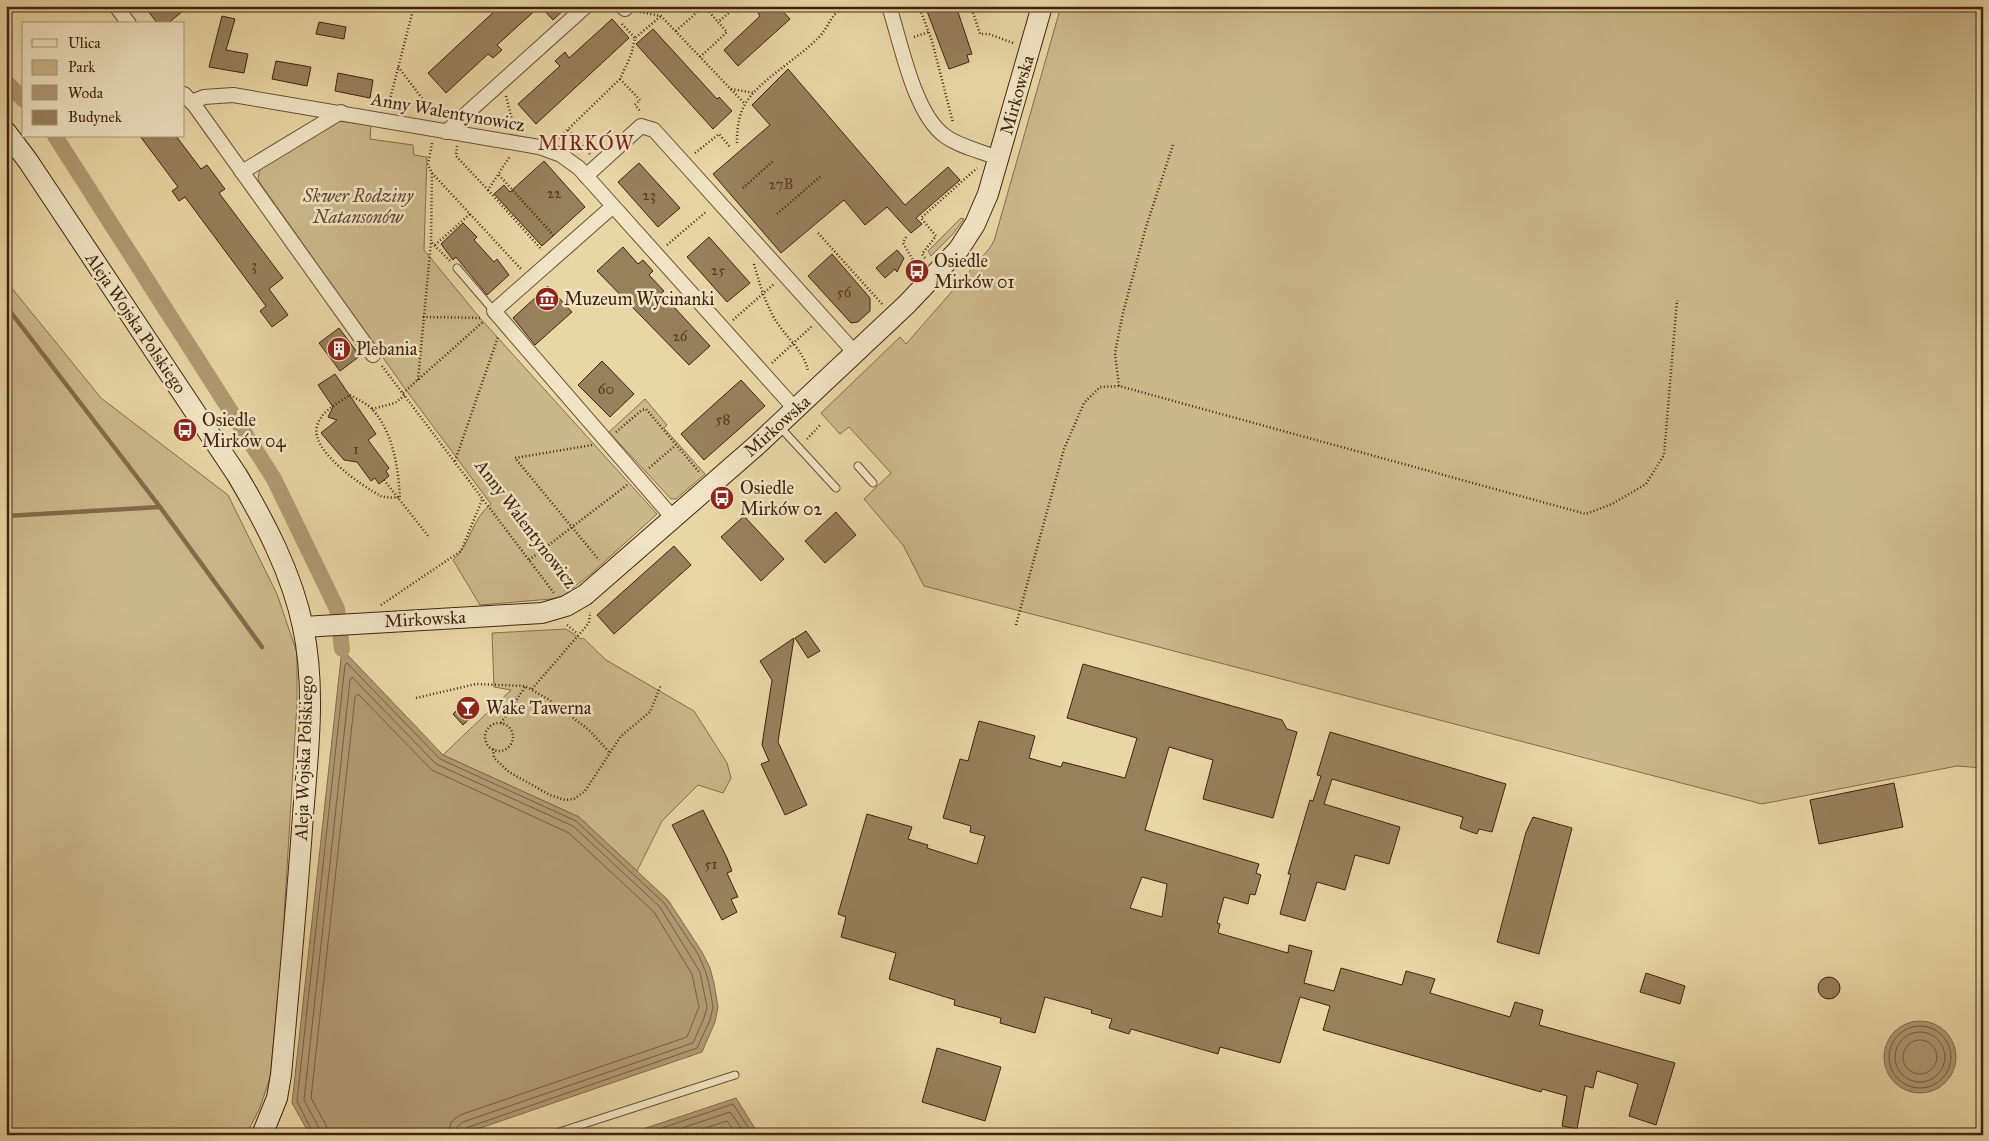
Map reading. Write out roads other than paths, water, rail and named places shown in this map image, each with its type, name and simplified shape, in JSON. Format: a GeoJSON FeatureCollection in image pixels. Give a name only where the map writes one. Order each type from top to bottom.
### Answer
{"type":"FeatureCollection","features":[{"type":"Feature","properties":{"kind":"street"},"geometry":{"type":"LineString","coordinates":[[116,6],[128,22]]}},
{"type":"Feature","properties":{"kind":"street"},"geometry":{"type":"LineString","coordinates":[[440,131],[456,122],[586,6]]}},
{"type":"Feature","properties":{"kind":"street"},"geometry":{"type":"LineString","coordinates":[[889,6],[920,104],[928,120],[951,140],[998,158]]}},
{"type":"Feature","properties":{"kind":"street","name":"Mirkowska"},"geometry":{"type":"LineString","coordinates":[[303,627],[533,614],[566,615],[585,595],[796,410],[856,354],[959,249],[982,208],[1042,6]]}},
{"type":"Feature","properties":{"kind":"street","name":"Anny Walentynowicz"},"geometry":{"type":"LineString","coordinates":[[188,98],[233,95],[341,112],[546,149],[567,158],[589,173],[612,207],[796,410]]}},
{"type":"Feature","properties":{"kind":"street","name":"Anny Walentynowicz"},"geometry":{"type":"LineString","coordinates":[[188,98],[373,355]]}},
{"type":"Feature","properties":{"kind":"street"},"geometry":{"type":"LineString","coordinates":[[242,172],[341,112]]}},
{"type":"Feature","properties":{"kind":"street"},"geometry":{"type":"LineString","coordinates":[[589,173],[641,126],[651,128],[856,354]]}},
{"type":"Feature","properties":{"kind":"street","name":"Aleja Wojska Polskiego"},"geometry":{"type":"LineString","coordinates":[[6,132],[28,161],[237,475],[261,518],[297,603],[303,627],[308,673],[309,734],[281,1075],[277,1098],[262,1135]]}},
{"type":"Feature","properties":{"kind":"street"},"geometry":{"type":"LineString","coordinates":[[612,207],[498,317],[673,518]]}},
{"type":"Feature","properties":{"kind":"lane"},"geometry":{"type":"LineString","coordinates":[[457,268],[498,317]]}},
{"type":"Feature","properties":{"kind":"lane"},"geometry":{"type":"LineString","coordinates":[[778,425],[836,488]]}},
{"type":"Feature","properties":{"kind":"lane"},"geometry":{"type":"LineString","coordinates":[[858,466],[873,483]]}},
{"type":"Feature","properties":{"kind":"lane"},"geometry":{"type":"LineString","coordinates":[[550,1135],[735,1075]]}},
{"type":"Feature","properties":{"kind":"water"},"geometry":{"type":"Polygon","coordinates":[[[342,649],[443,755],[579,817],[668,900],[702,952],[710,968],[714,983],[718,1007],[715,1022],[702,1052],[460,1135],[310,1135],[292,1103],[342,649]]]}},
{"type":"Feature","properties":{"kind":"water"},"geometry":{"type":"Polygon","coordinates":[[[1920,1021],[1940,1027],[1950,1037],[1956,1057],[1950,1077],[1940,1087],[1920,1093],[1900,1087],[1890,1077],[1884,1057],[1890,1037],[1900,1027],[1920,1021]]]}},
{"type":"Feature","properties":{"kind":"water"},"geometry":{"type":"Polygon","coordinates":[[[736,1098],[759,1135],[625,1135],[736,1098]]]}},
{"type":"Feature","properties":{"kind":"waterway"},"geometry":{"type":"LineString","coordinates":[[6,82],[22,98]]}},
{"type":"Feature","properties":{"kind":"waterway"},"geometry":{"type":"LineString","coordinates":[[56,138],[274,479],[337,609],[342,649]]}},
{"type":"Feature","properties":{"kind":"waterway"},"geometry":{"type":"LineString","coordinates":[[6,306],[160,507],[262,647]]}},
{"type":"Feature","properties":{"kind":"waterway"},"geometry":{"type":"LineString","coordinates":[[6,516],[160,507]]}},
{"type":"Feature","properties":{"kind":"place","name":"Osiedle Mirków 01"},"geometry":{"type":"Point","coordinates":[917,271]}},
{"type":"Feature","properties":{"kind":"place","name":"Muzeum Wycinanki"},"geometry":{"type":"Point","coordinates":[547,299]}},
{"type":"Feature","properties":{"kind":"place","name":"Plebania"},"geometry":{"type":"Point","coordinates":[339,349]}},
{"type":"Feature","properties":{"kind":"place","name":"Osiedle Mirków 04"},"geometry":{"type":"Point","coordinates":[185,430]}},
{"type":"Feature","properties":{"kind":"place","name":"Osiedle Mirków 02"},"geometry":{"type":"Point","coordinates":[722,498]}},
{"type":"Feature","properties":{"kind":"place","name":"Wake Tawerna"},"geometry":{"type":"Point","coordinates":[468,708]}},
{"type":"Feature","properties":{"kind":"district","name":"MIRKÓW"},"geometry":{"type":"Point","coordinates":[586,143]}},
{"type":"Feature","properties":{"kind":"park label","name":"Skwer Rodziny Natansonów"},"geometry":{"type":"Point","coordinates":[358,206]}}]}
